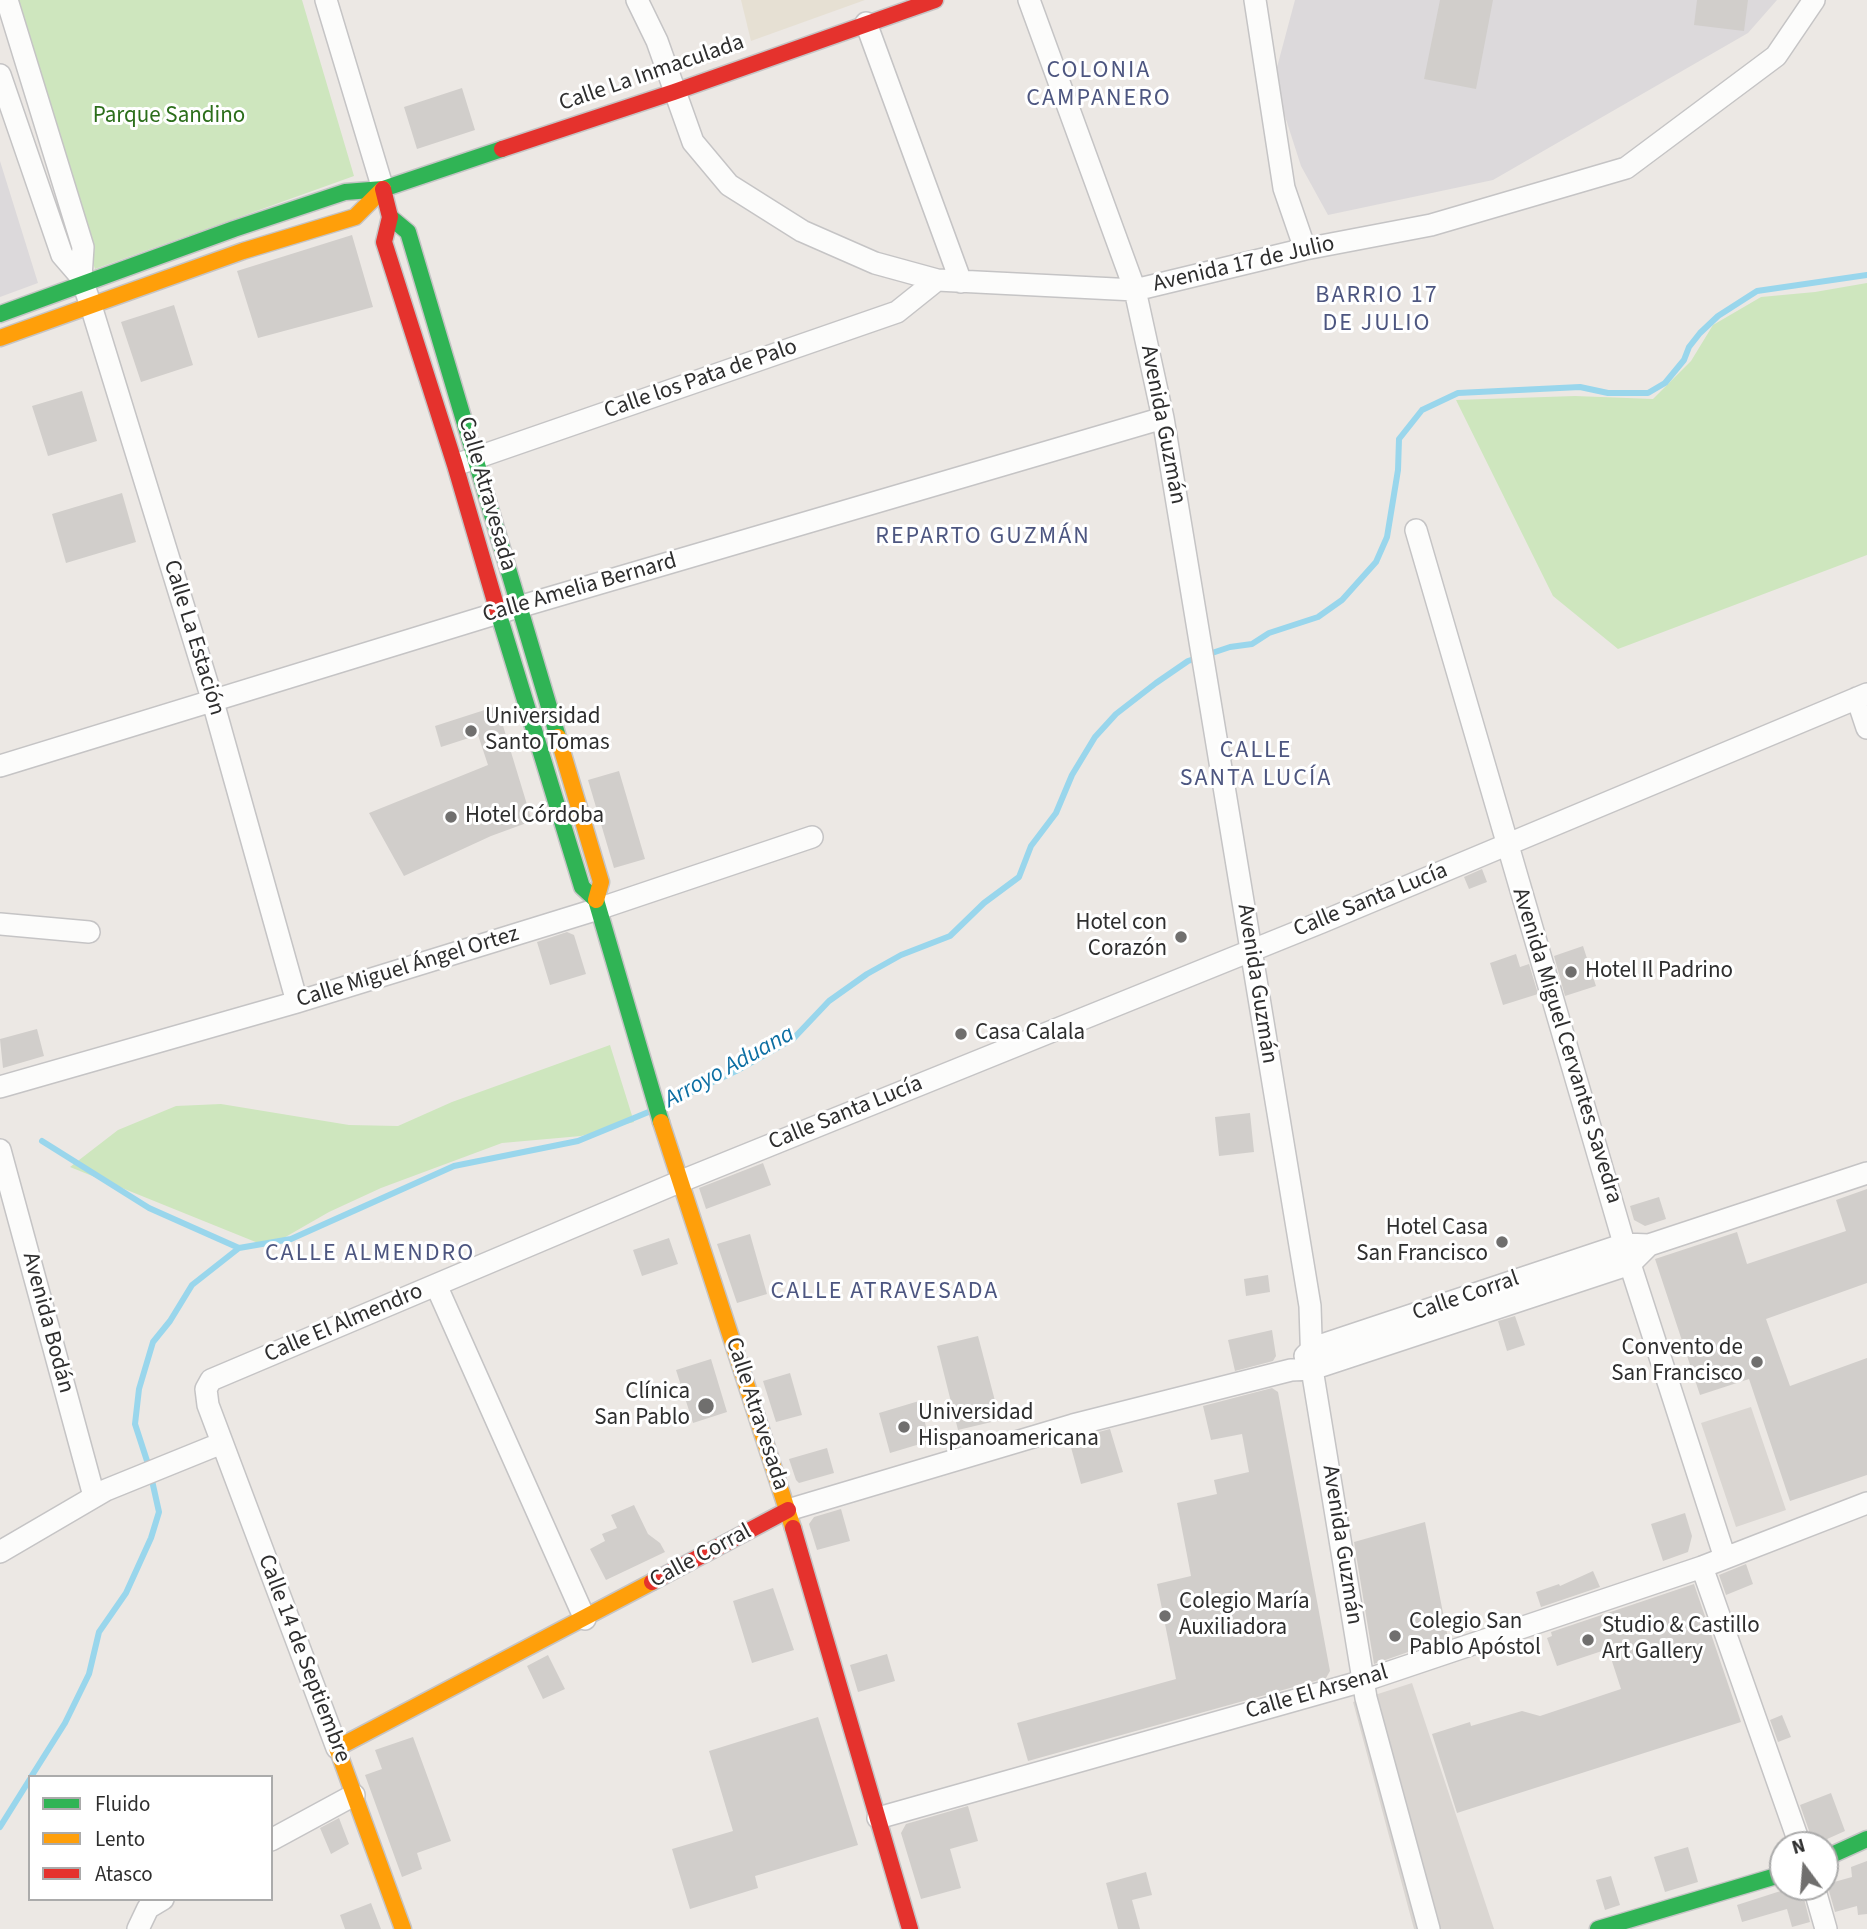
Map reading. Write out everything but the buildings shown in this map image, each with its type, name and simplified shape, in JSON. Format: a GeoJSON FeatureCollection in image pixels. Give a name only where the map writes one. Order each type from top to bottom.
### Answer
{"type":"FeatureCollection","features":[{"type":"Feature","properties":{"kind":"street","name":"Calle La Estación"},"geometry":{"type":"LineString","coordinates":[[7,0],[83,247],[82,280]]}},
{"type":"Feature","properties":{"kind":"street","name":"Calle Atravesada"},"geometry":{"type":"LineString","coordinates":[[326,0],[390,217],[384,242],[455,465],[582,887],[597,904],[679,1182],[788,1510],[910,1929]]}},
{"type":"Feature","properties":{"kind":"street","name":"Avenida 17 de Julio"},"geometry":{"type":"LineString","coordinates":[[637,0],[657,41],[693,142],[729,185],[802,230],[875,263],[937,280],[1135,290],[1305,249],[1431,225],[1626,168],[1776,56],[1814,0]]}},
{"type":"Feature","properties":{"kind":"street","name":"Calle La Inmaculada"},"geometry":{"type":"LineString","coordinates":[[0,314],[82,280],[345,192],[383,189],[674,92],[935,0]]}},
{"type":"Feature","properties":{"kind":"street","name":"Avenida Guzmán"},"geometry":{"type":"LineString","coordinates":[[1029,0],[1135,290],[1163,418],[1310,1306],[1313,1359],[1363,1681],[1429,1929]]}},
{"type":"Feature","properties":{"kind":"street"},"geometry":{"type":"LineString","coordinates":[[1255,0],[1284,188],[1305,249]]}},
{"type":"Feature","properties":{"kind":"street"},"geometry":{"type":"LineString","coordinates":[[866,23],[961,282]]}},
{"type":"Feature","properties":{"kind":"street","name":"Calle La Estación"},"geometry":{"type":"LineString","coordinates":[[0,75],[62,255],[82,280],[91,306],[213,702],[297,1002]]}},
{"type":"Feature","properties":{"kind":"street","name":"Calle La Inmaculada"},"geometry":{"type":"LineString","coordinates":[[0,338],[243,251],[355,217],[383,189]]}},
{"type":"Feature","properties":{"kind":"street","name":"Calle Atravesada"},"geometry":{"type":"LineString","coordinates":[[390,217],[408,232],[438,331],[601,882],[597,904]]}},
{"type":"Feature","properties":{"kind":"street"},"geometry":{"type":"LineString","coordinates":[[234,229],[243,251]]}},
{"type":"Feature","properties":{"kind":"street","name":"Calle los Pata de Palo"},"geometry":{"type":"LineString","coordinates":[[455,465],[897,312],[937,280]]}},
{"type":"Feature","properties":{"kind":"street"},"geometry":{"type":"LineString","coordinates":[[414,337],[438,331]]}},
{"type":"Feature","properties":{"kind":"street","name":"Calle Amelia Bernard"},"geometry":{"type":"LineString","coordinates":[[0,766],[498,613],[1163,418]]}},
{"type":"Feature","properties":{"kind":"street","name":"Avenida Miguel Cervantes Savedra"},"geometry":{"type":"LineString","coordinates":[[1416,530],[1628,1254],[1725,1558]]}},
{"type":"Feature","properties":{"kind":"street"},"geometry":{"type":"LineString","coordinates":[[1862,696],[1867,727]]}},
{"type":"Feature","properties":{"kind":"street","name":"Calle Santa Lucía"},"geometry":{"type":"LineString","coordinates":[[679,1182],[1251,950],[1862,696]]}},
{"type":"Feature","properties":{"kind":"street"},"geometry":{"type":"LineString","coordinates":[[544,764],[564,757]]}},
{"type":"Feature","properties":{"kind":"street","name":"Calle Miguel Ángel Ortez"},"geometry":{"type":"LineString","coordinates":[[0,1087],[297,1002],[812,837]]}},
{"type":"Feature","properties":{"kind":"street"},"geometry":{"type":"LineString","coordinates":[[0,924],[89,932]]}},
{"type":"Feature","properties":{"kind":"street","name":"Avenida Bodán"},"geometry":{"type":"LineString","coordinates":[[0,1150],[100,1493]]}},
{"type":"Feature","properties":{"kind":"street","name":"Calle Corral"},"geometry":{"type":"LineString","coordinates":[[337,1748],[788,1510],[1073,1425],[1291,1370],[1313,1359],[1867,1173]]}},
{"type":"Feature","properties":{"kind":"street","name":"Calle El Almendro"},"geometry":{"type":"LineString","coordinates":[[206,1389],[211,1380],[679,1182]]}},
{"type":"Feature","properties":{"kind":"street"},"geometry":{"type":"LineString","coordinates":[[436,1286],[585,1619]]}},
{"type":"Feature","properties":{"kind":"street","name":"Calle 14 de Septiembre"},"geometry":{"type":"LineString","coordinates":[[206,1389],[208,1405],[403,1929]]}},
{"type":"Feature","properties":{"kind":"street"},"geometry":{"type":"LineString","coordinates":[[0,1552],[100,1493],[222,1443]]}},
{"type":"Feature","properties":{"kind":"street","name":"Calle El Arsenal"},"geometry":{"type":"LineString","coordinates":[[878,1818],[1363,1681],[1702,1567],[1867,1503]]}},
{"type":"Feature","properties":{"kind":"street"},"geometry":{"type":"LineString","coordinates":[[1702,1567],[1795,1831]]}},
{"type":"Feature","properties":{"kind":"street"},"geometry":{"type":"LineString","coordinates":[[273,1839],[354,1795]]}},
{"type":"Feature","properties":{"kind":"street"},"geometry":{"type":"LineString","coordinates":[[1839,1852],[1867,1839]]}},
{"type":"Feature","properties":{"kind":"street"},"geometry":{"type":"LineString","coordinates":[[1598,1929],[1769,1878]]}},
{"type":"Feature","properties":{"kind":"street"},"geometry":{"type":"LineString","coordinates":[[1818,1901],[1826,1929]]}},
{"type":"Feature","properties":{"kind":"street"},"geometry":{"type":"LineString","coordinates":[[138,1929],[155,1903]]}},
{"type":"Feature","properties":{"kind":"street"},"geometry":{"type":"LineString","coordinates":[[153,1929],[155,1903]]}},
{"type":"Feature","properties":{"kind":"shaded area"},"geometry":{"type":"Polygon","coordinates":[[[741,0],[865,0],[751,41],[741,0]]]}},
{"type":"Feature","properties":{"kind":"shaded area"},"geometry":{"type":"Polygon","coordinates":[[[1295,0],[1777,0],[1748,33],[1493,180],[1328,215],[1301,166],[1283,110],[1276,71],[1295,0]]]}},
{"type":"Feature","properties":{"kind":"shaded area"},"geometry":{"type":"Polygon","coordinates":[[[0,161],[38,283],[0,297],[0,161]]]}},
{"type":"Feature","properties":{"kind":"shaded area"},"geometry":{"type":"Polygon","coordinates":[[[1751,1407],[1786,1510],[1736,1527],[1701,1423],[1751,1407]]]}},
{"type":"Feature","properties":{"kind":"shaded area"},"geometry":{"type":"Polygon","coordinates":[[[1412,1683],[1494,1929],[1414,1929],[1353,1702],[1412,1683]]]}},
{"type":"Feature","properties":{"kind":"green space","name":"Parque Sandino"},"geometry":{"type":"Polygon","coordinates":[[[7,0],[302,0],[354,176],[95,269],[7,0]]]}},
{"type":"Feature","properties":{"kind":"green space"},"geometry":{"type":"Polygon","coordinates":[[[1867,283],[1867,555],[1618,649],[1553,596],[1456,400],[1575,396],[1653,399],[1691,361],[1713,325],[1761,297],[1815,292],[1867,283]]]}},
{"type":"Feature","properties":{"kind":"green space"},"geometry":{"type":"Polygon","coordinates":[[[610,1045],[634,1122],[581,1136],[502,1143],[381,1188],[329,1212],[268,1247],[70,1167],[118,1130],[176,1106],[221,1104],[349,1125],[398,1126],[452,1102],[610,1045]]]}},
{"type":"Feature","properties":{"kind":"waterway","name":"Arroyo Aduana"},"geometry":{"type":"LineString","coordinates":[[664,1105],[738,1070],[793,1039],[829,1001],[867,974],[901,955],[950,936],[984,903],[1019,877],[1031,846],[1056,813],[1072,775],[1095,737],[1116,714],[1156,683],[1188,661],[1230,647],[1252,644],[1269,633],[1318,617],[1342,600],[1376,562],[1387,537],[1398,470],[1399,439],[1422,410],[1458,393],[1580,387],[1608,393],[1648,393],[1665,383],[1684,360],[1689,347],[1700,333],[1718,316],[1757,291],[1867,275]]}},
{"type":"Feature","properties":{"kind":"waterway","name":"Arroyo Aduana"},"geometry":{"type":"LineString","coordinates":[[32,1775],[65,1723],[89,1674],[99,1632],[126,1593],[151,1538],[159,1512],[149,1467],[135,1424],[139,1389],[153,1342],[170,1321],[192,1285],[239,1248],[291,1239],[454,1166],[578,1141],[651,1111]]}},
{"type":"Feature","properties":{"kind":"waterway"},"geometry":{"type":"LineString","coordinates":[[42,1141],[149,1208],[239,1248]]}},
{"type":"Feature","properties":{"kind":"waterway","name":"Arroyo Aduana"},"geometry":{"type":"LineString","coordinates":[[0,1827],[28,1782]]}},
{"type":"Feature","properties":{"kind":"traffic: fast"},"geometry":{"type":"LineString","coordinates":[[0,314],[234,229],[345,192],[383,189],[502,149]]}},
{"type":"Feature","properties":{"kind":"traffic: fast"},"geometry":{"type":"LineString","coordinates":[[390,217],[408,232],[558,737]]}},
{"type":"Feature","properties":{"kind":"traffic: fast"},"geometry":{"type":"LineString","coordinates":[[498,612],[582,887],[596,900],[661,1122]]}},
{"type":"Feature","properties":{"kind":"traffic: fast"},"geometry":{"type":"LineString","coordinates":[[1839,1852],[1867,1839]]}},
{"type":"Feature","properties":{"kind":"traffic: fast"},"geometry":{"type":"LineString","coordinates":[[1598,1929],[1769,1878]]}},
{"type":"Feature","properties":{"kind":"traffic: slow"},"geometry":{"type":"LineString","coordinates":[[0,338],[243,251],[355,217],[383,189]]}},
{"type":"Feature","properties":{"kind":"traffic: slow"},"geometry":{"type":"LineString","coordinates":[[558,737],[601,882],[596,900]]}},
{"type":"Feature","properties":{"kind":"traffic: slow"},"geometry":{"type":"LineString","coordinates":[[661,1122],[793,1528]]}},
{"type":"Feature","properties":{"kind":"traffic: slow"},"geometry":{"type":"LineString","coordinates":[[403,1929],[337,1748],[652,1582]]}},
{"type":"Feature","properties":{"kind":"traffic: jam"},"geometry":{"type":"LineString","coordinates":[[502,149],[935,0]]}},
{"type":"Feature","properties":{"kind":"traffic: jam"},"geometry":{"type":"LineString","coordinates":[[383,189],[390,217],[384,242],[455,465],[498,612]]}},
{"type":"Feature","properties":{"kind":"traffic: jam"},"geometry":{"type":"LineString","coordinates":[[652,1582],[788,1510]]}},
{"type":"Feature","properties":{"kind":"traffic: jam"},"geometry":{"type":"LineString","coordinates":[[793,1528],[910,1929]]}},
{"type":"Feature","properties":{"kind":"place","name":"Universidad Santo Tomas"},"geometry":{"type":"Point","coordinates":[471,731]}},
{"type":"Feature","properties":{"kind":"place","name":"Hotel Córdoba"},"geometry":{"type":"Point","coordinates":[451,817]}},
{"type":"Feature","properties":{"kind":"place","name":"Hotel con Corazón"},"geometry":{"type":"Point","coordinates":[1181,937]}},
{"type":"Feature","properties":{"kind":"place","name":"Hotel Il Padrino"},"geometry":{"type":"Point","coordinates":[1571,972]}},
{"type":"Feature","properties":{"kind":"place","name":"Casa Calala"},"geometry":{"type":"Point","coordinates":[961,1034]}},
{"type":"Feature","properties":{"kind":"place","name":"Hotel Casa San Francisco"},"geometry":{"type":"Point","coordinates":[1502,1242]}},
{"type":"Feature","properties":{"kind":"place","name":"Convento de San Francisco"},"geometry":{"type":"Point","coordinates":[1757,1362]}},
{"type":"Feature","properties":{"kind":"place","name":"Clínica San Pablo"},"geometry":{"type":"Point","coordinates":[706,1406]}},
{"type":"Feature","properties":{"kind":"place","name":"Universidad Hispanoamericana"},"geometry":{"type":"Point","coordinates":[904,1427]}},
{"type":"Feature","properties":{"kind":"place","name":"Colegio María Auxiliadora"},"geometry":{"type":"Point","coordinates":[1165,1616]}},
{"type":"Feature","properties":{"kind":"place","name":"Colegio San Pablo Apóstol"},"geometry":{"type":"Point","coordinates":[1395,1636]}},
{"type":"Feature","properties":{"kind":"place","name":"Studio & Castillo Art Gallery"},"geometry":{"type":"Point","coordinates":[1588,1640]}},
{"type":"Feature","properties":{"kind":"district","name":"COLONIA CAMPANERO"},"geometry":{"type":"Point","coordinates":[1099,86]}},
{"type":"Feature","properties":{"kind":"district","name":"BARRIO 17 DE JULIO"},"geometry":{"type":"Point","coordinates":[1377,311]}},
{"type":"Feature","properties":{"kind":"district","name":"REPARTO GUZMÁN"},"geometry":{"type":"Point","coordinates":[983,538]}},
{"type":"Feature","properties":{"kind":"district","name":"CALLE SANTA LUCÍA"},"geometry":{"type":"Point","coordinates":[1256,766]}},
{"type":"Feature","properties":{"kind":"district","name":"CALLE ALMENDRO"},"geometry":{"type":"Point","coordinates":[370,1255]}},
{"type":"Feature","properties":{"kind":"district","name":"CALLE ATRAVESADA"},"geometry":{"type":"Point","coordinates":[885,1293]}}]}
